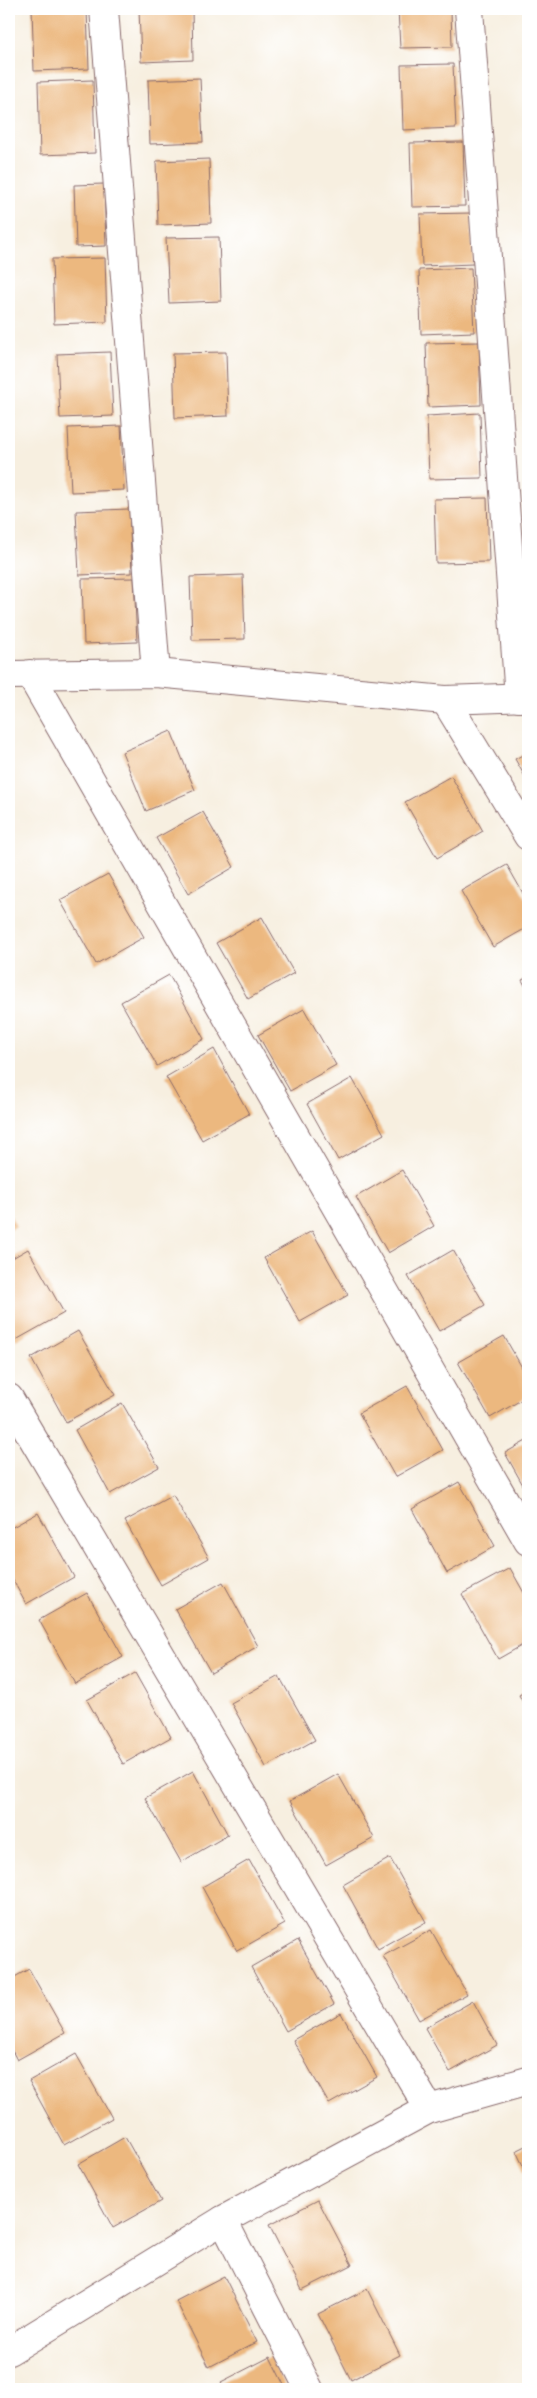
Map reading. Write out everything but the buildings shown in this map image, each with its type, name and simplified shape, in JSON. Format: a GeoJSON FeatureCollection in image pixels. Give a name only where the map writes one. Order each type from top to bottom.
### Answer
{"type":"FeatureCollection","features":[{"type":"Feature","properties":{"kind":"street"},"geometry":{"type":"LineString","coordinates":[[104,9],[156,673]]}},
{"type":"Feature","properties":{"kind":"street"},"geometry":{"type":"LineString","coordinates":[[468,9],[524,698],[445,700],[156,673],[19,674],[528,1542]]}},
{"type":"Feature","properties":{"kind":"street"},"geometry":{"type":"LineString","coordinates":[[445,700],[528,836]]}},
{"type":"Feature","properties":{"kind":"street"},"geometry":{"type":"LineString","coordinates":[[9,1398],[429,2109]]}},
{"type":"Feature","properties":{"kind":"street"},"geometry":{"type":"LineString","coordinates":[[9,2351],[223,2220],[429,2109],[528,2080]]}},
{"type":"Feature","properties":{"kind":"street"},"geometry":{"type":"LineString","coordinates":[[223,2220],[309,2389]]}}]}
